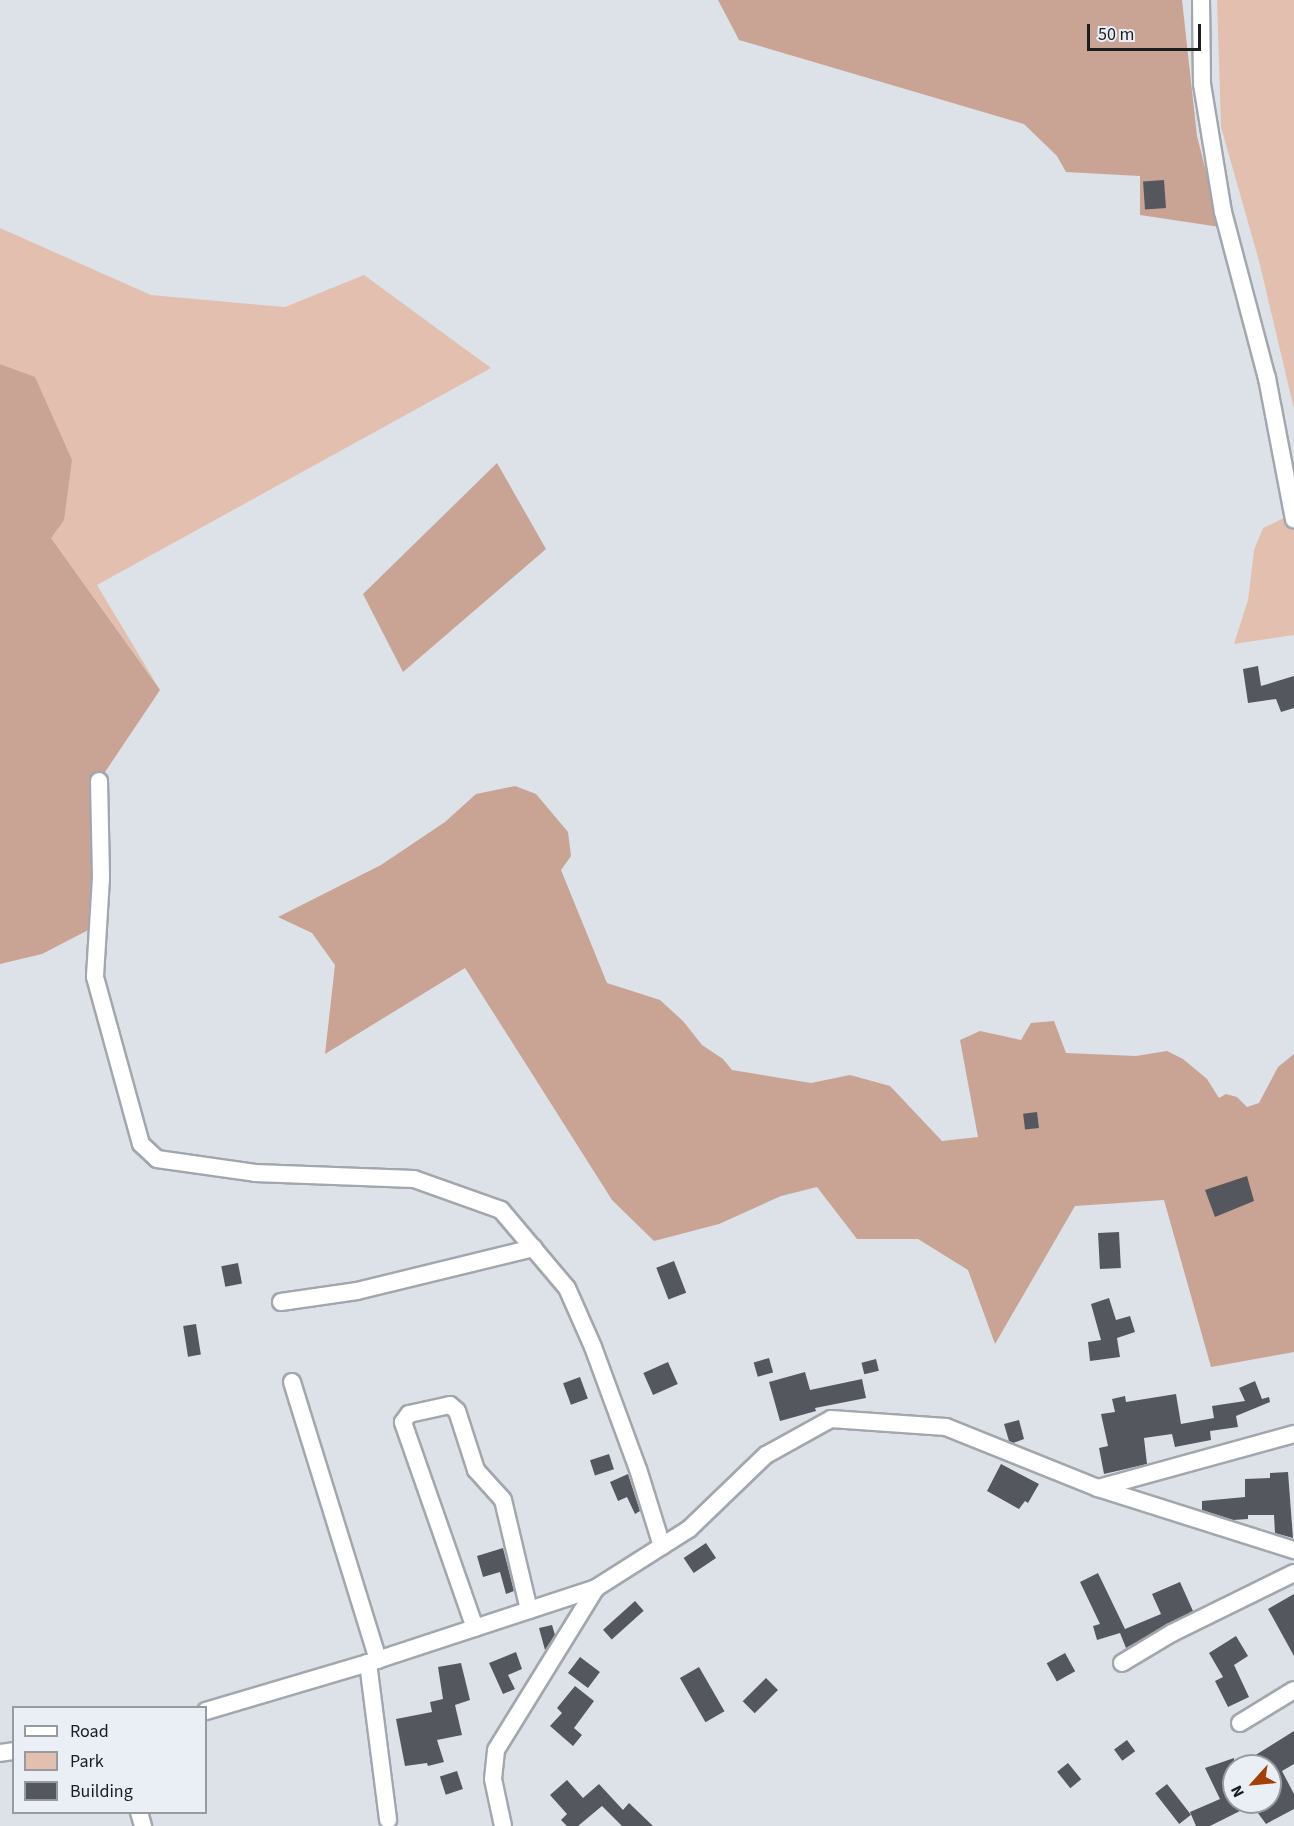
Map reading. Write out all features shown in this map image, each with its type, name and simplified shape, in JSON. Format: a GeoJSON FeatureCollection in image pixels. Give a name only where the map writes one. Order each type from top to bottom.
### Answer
{"type":"FeatureCollection","features":[{"type":"Feature","properties":{"kind":"street"},"geometry":{"type":"LineString","coordinates":[[1201,0],[1202,84],[1223,213],[1267,378],[1294,519]]}},
{"type":"Feature","properties":{"kind":"street"},"geometry":{"type":"LineString","coordinates":[[99,781],[101,878],[95,977],[141,1144],[157,1159],[255,1173],[414,1179],[501,1210],[567,1288],[589,1337],[638,1469],[662,1546]]}},
{"type":"Feature","properties":{"kind":"street"},"geometry":{"type":"LineString","coordinates":[[281,1302],[357,1291],[534,1248]]}},
{"type":"Feature","properties":{"kind":"street"},"geometry":{"type":"LineString","coordinates":[[292,1382],[373,1661],[388,1820]]}},
{"type":"Feature","properties":{"kind":"street"},"geometry":{"type":"LineString","coordinates":[[475,1628],[404,1422],[409,1414],[450,1405],[457,1411],[476,1470],[503,1500],[529,1610]]}},
{"type":"Feature","properties":{"kind":"street"},"geometry":{"type":"LineString","coordinates":[[207,1711],[373,1661],[596,1588],[689,1529],[766,1455],[831,1419],[946,1427],[1098,1488],[1294,1550]]}},
{"type":"Feature","properties":{"kind":"street"},"geometry":{"type":"LineString","coordinates":[[1098,1488],[1294,1434]]}},
{"type":"Feature","properties":{"kind":"street"},"geometry":{"type":"LineString","coordinates":[[1122,1663],[1172,1633],[1294,1573]]}},
{"type":"Feature","properties":{"kind":"street"},"geometry":{"type":"LineString","coordinates":[[503,1826],[493,1779],[496,1750],[596,1588]]}},
{"type":"Feature","properties":{"kind":"street"},"geometry":{"type":"LineString","coordinates":[[1240,1723],[1294,1690]]}},
{"type":"Feature","properties":{"kind":"green space"},"geometry":{"type":"Polygon","coordinates":[[[1217,0],[1294,0],[1294,409],[1259,261],[1221,127],[1217,0]]]}},
{"type":"Feature","properties":{"kind":"green space"},"geometry":{"type":"Polygon","coordinates":[[[0,228],[151,295],[285,307],[364,275],[491,368],[97,585],[160,690],[51,538],[35,378],[0,364],[0,228]]]}},
{"type":"Feature","properties":{"kind":"green space"},"geometry":{"type":"Polygon","coordinates":[[[1286,517],[1294,519],[1294,635],[1234,644],[1248,600],[1254,550],[1263,528],[1286,517]]]}},
{"type":"Feature","properties":{"kind":"shaded area"},"geometry":{"type":"Polygon","coordinates":[[[718,0],[1182,0],[1197,136],[1220,227],[1140,215],[1140,176],[1066,172],[1057,156],[1024,124],[739,40],[718,0]]]}},
{"type":"Feature","properties":{"kind":"shaded area"},"geometry":{"type":"Polygon","coordinates":[[[0,364],[35,377],[72,460],[64,520],[51,538],[160,690],[99,781],[98,925],[42,954],[0,964],[0,364]]]}},
{"type":"Feature","properties":{"kind":"shaded area"},"geometry":{"type":"Polygon","coordinates":[[[497,463],[546,549],[403,672],[363,594],[497,463]]]}},
{"type":"Feature","properties":{"kind":"shaded area"},"geometry":{"type":"Polygon","coordinates":[[[515,786],[536,794],[568,832],[571,856],[561,870],[607,983],[660,1000],[683,1021],[702,1045],[723,1059],[732,1070],[811,1083],[850,1075],[890,1086],[942,1141],[978,1137],[960,1040],[980,1031],[1021,1040],[1031,1023],[1054,1021],[1066,1053],[1136,1056],[1167,1051],[1183,1059],[1207,1079],[1219,1098],[1226,1094],[1237,1097],[1247,1107],[1259,1103],[1278,1067],[1294,1054],[1294,1352],[1211,1367],[1164,1200],[1075,1206],[995,1344],[968,1270],[918,1239],[857,1239],[817,1187],[781,1196],[719,1224],[654,1241],[612,1200],[465,968],[325,1054],[335,965],[312,933],[278,917],[381,865],[445,822],[476,794],[515,786]]]}},
{"type":"Feature","properties":{"kind":"building"},"geometry":{"type":"Polygon","coordinates":[[[1164,180],[1166,208],[1145,209],[1143,181],[1164,180]]]}},
{"type":"Feature","properties":{"kind":"building"},"geometry":{"type":"Polygon","coordinates":[[[1258,666],[1261,686],[1294,676],[1294,708],[1281,712],[1276,699],[1248,703],[1243,669],[1258,666]]]}},
{"type":"Feature","properties":{"kind":"building"},"geometry":{"type":"Polygon","coordinates":[[[1037,1112],[1039,1128],[1025,1130],[1023,1114],[1037,1112]]]}},
{"type":"Feature","properties":{"kind":"building"},"geometry":{"type":"Polygon","coordinates":[[[1247,1176],[1254,1201],[1215,1217],[1205,1190],[1247,1176]]]}},
{"type":"Feature","properties":{"kind":"building"},"geometry":{"type":"Polygon","coordinates":[[[1119,1232],[1121,1268],[1100,1269],[1098,1233],[1119,1232]]]}},
{"type":"Feature","properties":{"kind":"building"},"geometry":{"type":"Polygon","coordinates":[[[674,1261],[686,1293],[668,1300],[656,1268],[674,1261]]]}},
{"type":"Feature","properties":{"kind":"building"},"geometry":{"type":"Polygon","coordinates":[[[238,1263],[242,1284],[225,1287],[221,1266],[238,1263]]]}},
{"type":"Feature","properties":{"kind":"building"},"geometry":{"type":"Polygon","coordinates":[[[1109,1298],[1116,1320],[1130,1316],[1135,1332],[1117,1338],[1120,1357],[1090,1361],[1088,1342],[1101,1340],[1091,1304],[1109,1298]]]}},
{"type":"Feature","properties":{"kind":"building"},"geometry":{"type":"Polygon","coordinates":[[[196,1324],[201,1355],[188,1357],[183,1326],[196,1324]]]}},
{"type":"Feature","properties":{"kind":"building"},"geometry":{"type":"Polygon","coordinates":[[[769,1358],[773,1372],[758,1377],[754,1362],[769,1358]]]}},
{"type":"Feature","properties":{"kind":"building"},"geometry":{"type":"Polygon","coordinates":[[[876,1359],[879,1371],[864,1374],[861,1363],[876,1359]]]}},
{"type":"Feature","properties":{"kind":"building"},"geometry":{"type":"Polygon","coordinates":[[[668,1362],[678,1384],[653,1395],[643,1373],[668,1362]]]}},
{"type":"Feature","properties":{"kind":"building"},"geometry":{"type":"Polygon","coordinates":[[[805,1372],[810,1390],[862,1379],[866,1398],[815,1408],[816,1411],[780,1421],[769,1382],[805,1372]]]}},
{"type":"Feature","properties":{"kind":"building"},"geometry":{"type":"Polygon","coordinates":[[[580,1377],[588,1399],[571,1405],[563,1383],[580,1377]]]}},
{"type":"Feature","properties":{"kind":"building"},"geometry":{"type":"Polygon","coordinates":[[[1255,1381],[1262,1399],[1269,1397],[1270,1402],[1236,1416],[1238,1427],[1210,1431],[1211,1440],[1175,1447],[1172,1434],[1144,1438],[1147,1464],[1104,1474],[1099,1448],[1108,1446],[1101,1414],[1115,1412],[1112,1399],[1125,1396],[1126,1402],[1176,1394],[1181,1424],[1214,1418],[1212,1406],[1245,1401],[1239,1388],[1255,1381]]]}},
{"type":"Feature","properties":{"kind":"building"},"geometry":{"type":"Polygon","coordinates":[[[1019,1420],[1024,1439],[1013,1443],[1009,1441],[1004,1424],[1019,1420]]]}},
{"type":"Feature","properties":{"kind":"building"},"geometry":{"type":"Polygon","coordinates":[[[609,1454],[614,1469],[595,1475],[590,1460],[609,1454]]]}},
{"type":"Feature","properties":{"kind":"building"},"geometry":{"type":"Polygon","coordinates":[[[1001,1464],[1039,1484],[1028,1503],[1025,1501],[1019,1509],[987,1491],[1001,1464]]]}},
{"type":"Feature","properties":{"kind":"building"},"geometry":{"type":"Polygon","coordinates":[[[1288,1472],[1293,1538],[1275,1533],[1274,1515],[1248,1515],[1248,1519],[1233,1520],[1202,1510],[1202,1501],[1245,1497],[1245,1479],[1270,1478],[1270,1473],[1288,1472]]]}},
{"type":"Feature","properties":{"kind":"building"},"geometry":{"type":"Polygon","coordinates":[[[628,1474],[640,1511],[635,1514],[627,1497],[618,1501],[610,1482],[628,1474]]]}},
{"type":"Feature","properties":{"kind":"building"},"geometry":{"type":"Polygon","coordinates":[[[706,1543],[716,1558],[694,1573],[684,1558],[706,1543]]]}},
{"type":"Feature","properties":{"kind":"building"},"geometry":{"type":"Polygon","coordinates":[[[503,1548],[514,1591],[506,1594],[500,1572],[483,1577],[477,1556],[503,1548]]]}},
{"type":"Feature","properties":{"kind":"building"},"geometry":{"type":"Polygon","coordinates":[[[1098,1573],[1125,1629],[1161,1614],[1152,1594],[1180,1582],[1193,1611],[1126,1648],[1120,1633],[1097,1640],[1093,1626],[1100,1624],[1080,1582],[1098,1573]]]}},
{"type":"Feature","properties":{"kind":"building"},"geometry":{"type":"Polygon","coordinates":[[[1294,1594],[1294,1656],[1268,1609],[1294,1594]]]}},
{"type":"Feature","properties":{"kind":"building"},"geometry":{"type":"Polygon","coordinates":[[[635,1601],[644,1611],[612,1639],[603,1630],[635,1601]]]}},
{"type":"Feature","properties":{"kind":"building"},"geometry":{"type":"Polygon","coordinates":[[[552,1625],[555,1635],[545,1650],[539,1628],[552,1625]]]}},
{"type":"Feature","properties":{"kind":"building"},"geometry":{"type":"Polygon","coordinates":[[[1236,1636],[1248,1656],[1234,1665],[1249,1697],[1228,1707],[1215,1681],[1223,1677],[1209,1653],[1236,1636]]]}},
{"type":"Feature","properties":{"kind":"building"},"geometry":{"type":"Polygon","coordinates":[[[516,1652],[522,1669],[508,1675],[515,1689],[503,1694],[489,1663],[516,1652]]]}},
{"type":"Feature","properties":{"kind":"building"},"geometry":{"type":"Polygon","coordinates":[[[1065,1653],[1075,1671],[1057,1682],[1047,1663],[1065,1653]]]}},
{"type":"Feature","properties":{"kind":"building"},"geometry":{"type":"Polygon","coordinates":[[[580,1657],[600,1672],[588,1688],[568,1673],[580,1657]]]}},
{"type":"Feature","properties":{"kind":"building"},"geometry":{"type":"Polygon","coordinates":[[[461,1663],[470,1700],[455,1705],[462,1735],[437,1740],[444,1762],[428,1766],[427,1763],[405,1766],[396,1719],[432,1712],[430,1702],[443,1699],[438,1667],[461,1663]]]}},
{"type":"Feature","properties":{"kind":"building"},"geometry":{"type":"Polygon","coordinates":[[[699,1667],[724,1711],[705,1722],[680,1678],[699,1667]]]}},
{"type":"Feature","properties":{"kind":"building"},"geometry":{"type":"Polygon","coordinates":[[[766,1678],[778,1690],[755,1713],[743,1701],[766,1678]]]}},
{"type":"Feature","properties":{"kind":"building"},"geometry":{"type":"Polygon","coordinates":[[[575,1686],[594,1701],[574,1728],[582,1735],[573,1746],[550,1726],[562,1713],[557,1708],[575,1686]]]}},
{"type":"Feature","properties":{"kind":"building"},"geometry":{"type":"Polygon","coordinates":[[[1294,1731],[1294,1764],[1282,1771],[1282,1754],[1257,1754],[1294,1731]]]}},
{"type":"Feature","properties":{"kind":"building"},"geometry":{"type":"Polygon","coordinates":[[[1127,1740],[1135,1751],[1122,1761],[1114,1749],[1127,1740]]]}},
{"type":"Feature","properties":{"kind":"building"},"geometry":{"type":"Polygon","coordinates":[[[1222,1762],[1222,1814],[1234,1814],[1210,1826],[1196,1826],[1190,1812],[1220,1799],[1205,1768],[1222,1762]]]}},
{"type":"Feature","properties":{"kind":"building"},"geometry":{"type":"Polygon","coordinates":[[[1068,1763],[1081,1779],[1070,1788],[1057,1772],[1068,1763]]]}},
{"type":"Feature","properties":{"kind":"building"},"geometry":{"type":"Polygon","coordinates":[[[457,1771],[463,1789],[446,1795],[440,1777],[457,1771]]]}},
{"type":"Feature","properties":{"kind":"building"},"geometry":{"type":"Polygon","coordinates":[[[1282,1771],[1294,1794],[1294,1809],[1266,1824],[1259,1814],[1282,1814],[1282,1771]]]}},
{"type":"Feature","properties":{"kind":"building"},"geometry":{"type":"Polygon","coordinates":[[[567,1780],[583,1798],[599,1784],[623,1810],[629,1803],[653,1826],[622,1826],[602,1806],[578,1826],[567,1826],[561,1820],[567,1814],[550,1795],[567,1780]]]}},
{"type":"Feature","properties":{"kind":"building"},"geometry":{"type":"Polygon","coordinates":[[[1167,1784],[1191,1815],[1179,1824],[1155,1793],[1167,1784]]]}}]}
